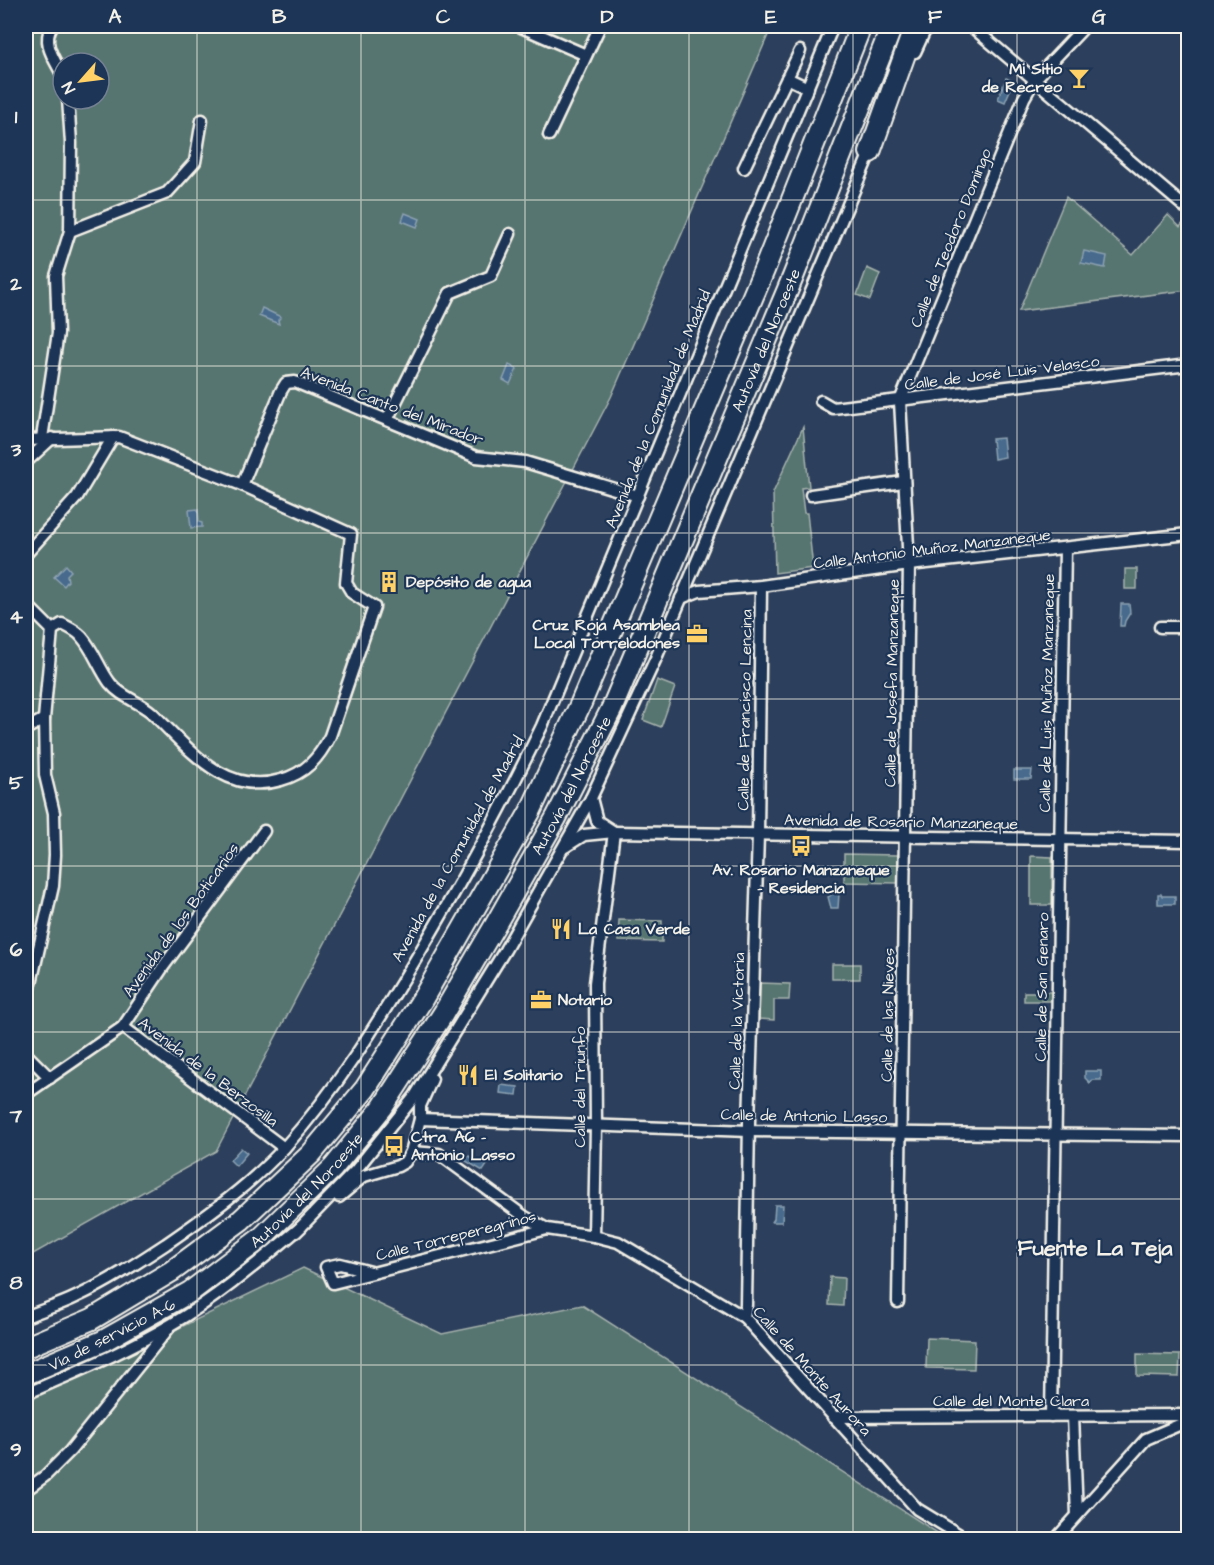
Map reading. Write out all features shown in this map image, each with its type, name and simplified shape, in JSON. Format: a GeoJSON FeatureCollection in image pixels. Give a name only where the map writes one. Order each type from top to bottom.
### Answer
{"type":"FeatureCollection","features":[{"type":"Feature","properties":{"kind":"highway","name":"Autovía del Noroeste"},"geometry":{"type":"LineString","coordinates":[[26,1347],[92,1319],[172,1271],[241,1220],[310,1154],[365,1089],[422,1000],[530,812],[581,703],[764,270],[861,26]]}},
{"type":"Feature","properties":{"kind":"highway","name":"Autovía del Noroeste"},"geometry":{"type":"LineString","coordinates":[[26,1374],[103,1341],[180,1297],[261,1238],[333,1168],[382,1108],[400,1080],[494,927],[556,818],[612,708],[794,277],[892,26]]}},
{"type":"Feature","properties":{"kind":"highway"},"geometry":{"type":"LineString","coordinates":[[870,152],[915,26]]}},
{"type":"Feature","properties":{"kind":"street"},"geometry":{"type":"LineString","coordinates":[[51,53],[48,47],[48,32],[52,26]]}},
{"type":"Feature","properties":{"kind":"street"},"geometry":{"type":"LineString","coordinates":[[519,26],[586,55]]}},
{"type":"Feature","properties":{"kind":"street"},"geometry":{"type":"LineString","coordinates":[[549,135],[600,26]]}},
{"type":"Feature","properties":{"kind":"street","name":"Avenida de la Comunidad de Madrid"},"geometry":{"type":"LineString","coordinates":[[26,1317],[76,1297],[132,1266],[199,1221],[239,1190],[284,1148],[332,1092],[389,1003],[505,803],[542,726],[833,26]]}},
{"type":"Feature","properties":{"kind":"street"},"geometry":{"type":"LineString","coordinates":[[296,1232],[356,1171],[415,1096],[565,847],[591,798],[630,717],[870,152],[927,26]]}},
{"type":"Feature","properties":{"kind":"street"},"geometry":{"type":"LineString","coordinates":[[971,26],[1186,208]]}},
{"type":"Feature","properties":{"kind":"street","name":"Calle de Teodoro Domingo"},"geometry":{"type":"LineString","coordinates":[[909,565],[900,401],[1024,98],[1035,79],[1085,26]]}},
{"type":"Feature","properties":{"kind":"street"},"geometry":{"type":"LineString","coordinates":[[744,168],[800,51]]}},
{"type":"Feature","properties":{"kind":"street"},"geometry":{"type":"LineString","coordinates":[[787,78],[808,88]]}},
{"type":"Feature","properties":{"kind":"street"},"geometry":{"type":"LineString","coordinates":[[26,462],[47,438],[58,333],[56,276],[70,231],[71,143],[69,111]]}},
{"type":"Feature","properties":{"kind":"street"},"geometry":{"type":"LineString","coordinates":[[70,231],[166,193],[195,162],[202,120]]}},
{"type":"Feature","properties":{"kind":"street"},"geometry":{"type":"LineString","coordinates":[[387,420],[450,293],[491,276],[510,234]]}},
{"type":"Feature","properties":{"kind":"street","name":"Calle de José Luis Velasco"},"geometry":{"type":"LineString","coordinates":[[821,401],[833,408],[1188,365]]}},
{"type":"Feature","properties":{"kind":"street","name":"Avenida Canto del Mirador"},"geometry":{"type":"LineString","coordinates":[[242,485],[281,391],[286,383],[295,382],[476,457],[525,462],[638,496]]}},
{"type":"Feature","properties":{"kind":"street"},"geometry":{"type":"LineString","coordinates":[[26,554],[77,497],[113,437]]}},
{"type":"Feature","properties":{"kind":"street"},"geometry":{"type":"LineString","coordinates":[[26,440],[120,437],[242,485],[351,534],[346,583],[352,593],[374,607],[330,736],[322,752],[309,767],[289,778],[269,784],[248,784],[227,777],[208,766],[147,710],[127,698],[111,684],[81,634],[62,624],[52,630]]}},
{"type":"Feature","properties":{"kind":"street"},"geometry":{"type":"LineString","coordinates":[[811,495],[903,482]]}},
{"type":"Feature","properties":{"kind":"street","name":"Calle Antonio Muñoz Manzaneque"},"geometry":{"type":"LineString","coordinates":[[681,598],[699,591],[761,586],[909,565],[1188,534]]}},
{"type":"Feature","properties":{"kind":"street","name":"Calle de Luis Muñoz Manzaneque"},"geometry":{"type":"LineString","coordinates":[[1060,839],[1065,548]]}},
{"type":"Feature","properties":{"kind":"street","name":"Calle de Josefa Manzaneque"},"geometry":{"type":"LineString","coordinates":[[905,837],[909,565]]}},
{"type":"Feature","properties":{"kind":"street","name":"Calle de Francisco Lencina"},"geometry":{"type":"LineString","coordinates":[[758,835],[761,586]]}},
{"type":"Feature","properties":{"kind":"street"},"geometry":{"type":"LineString","coordinates":[[26,604],[52,630]]}},
{"type":"Feature","properties":{"kind":"street"},"geometry":{"type":"LineString","coordinates":[[1160,627],[1188,627]]}},
{"type":"Feature","properties":{"kind":"street"},"geometry":{"type":"LineString","coordinates":[[26,1005],[54,875],[54,813],[45,775],[44,719],[52,630]]}},
{"type":"Feature","properties":{"kind":"street"},"geometry":{"type":"LineString","coordinates":[[26,729],[44,719]]}},
{"type":"Feature","properties":{"kind":"street"},"geometry":{"type":"LineString","coordinates":[[591,798],[597,821],[614,832]]}},
{"type":"Feature","properties":{"kind":"street","name":"Avenida de los Boticarios"},"geometry":{"type":"LineString","coordinates":[[123,1027],[163,967],[264,831]]}},
{"type":"Feature","properties":{"kind":"street","name":"Avenida de Rosario Manzaneque"},"geometry":{"type":"LineString","coordinates":[[565,847],[584,835],[614,832],[1188,841]]}},
{"type":"Feature","properties":{"kind":"street","name":"Calle del Triunfo"},"geometry":{"type":"LineString","coordinates":[[594,1236],[595,983],[614,832]]}},
{"type":"Feature","properties":{"kind":"street","name":"Calle de la Victoria"},"geometry":{"type":"LineString","coordinates":[[744,1317],[758,835]]}},
{"type":"Feature","properties":{"kind":"street","name":"Calle de las Nieves"},"geometry":{"type":"LineString","coordinates":[[898,1302],[905,837]]}},
{"type":"Feature","properties":{"kind":"street","name":"Calle de San Genaro"},"geometry":{"type":"LineString","coordinates":[[1051,1416],[1060,839]]}},
{"type":"Feature","properties":{"kind":"street","name":"Avenida de la Berzosilla"},"geometry":{"type":"LineString","coordinates":[[26,1094],[123,1027],[284,1148]]}},
{"type":"Feature","properties":{"kind":"street"},"geometry":{"type":"LineString","coordinates":[[296,1232],[364,1176],[405,1162],[411,1152],[420,1119],[420,1106],[444,1051]]}},
{"type":"Feature","properties":{"kind":"street"},"geometry":{"type":"LineString","coordinates":[[26,1054],[50,1078]]}},
{"type":"Feature","properties":{"kind":"street","name":"Calle de Antonio Lasso"},"geometry":{"type":"LineString","coordinates":[[420,1119],[749,1131],[1188,1136]]}},
{"type":"Feature","properties":{"kind":"street"},"geometry":{"type":"LineString","coordinates":[[411,1152],[439,1154],[525,1217],[547,1229]]}},
{"type":"Feature","properties":{"kind":"street","name":"Calle de Monte Aurora"},"geometry":{"type":"LineString","coordinates":[[547,1229],[618,1242],[744,1317],[917,1509],[968,1539]]}},
{"type":"Feature","properties":{"kind":"street","name":"Calle Torreperegrinos"},"geometry":{"type":"LineString","coordinates":[[371,1272],[547,1229]]}},
{"type":"Feature","properties":{"kind":"street","name":"Vía de servicio A-6"},"geometry":{"type":"LineString","coordinates":[[26,1394],[101,1361],[172,1324],[252,1267],[296,1232]]}},
{"type":"Feature","properties":{"kind":"street"},"geometry":{"type":"LineString","coordinates":[[26,1490],[45,1476],[70,1451],[172,1324]]}},
{"type":"Feature","properties":{"kind":"street"},"geometry":{"type":"LineString","coordinates":[[1073,1416],[1077,1515]]}},
{"type":"Feature","properties":{"kind":"street","name":"Calle del Monte Clara"},"geometry":{"type":"LineString","coordinates":[[833,1417],[1188,1416]]}},
{"type":"Feature","properties":{"kind":"street"},"geometry":{"type":"LineString","coordinates":[[1055,1539],[1146,1438],[1188,1421]]}},
{"type":"Feature","properties":{"kind":"green space"},"geometry":{"type":"Polygon","coordinates":[[[26,26],[772,26],[611,397],[216,1151],[26,1258],[26,26]]]}},
{"type":"Feature","properties":{"kind":"green space"},"geometry":{"type":"Polygon","coordinates":[[[1066,197],[1133,255],[1168,215],[1180,227],[1188,217],[1188,290],[1019,311],[1066,197]]]}},
{"type":"Feature","properties":{"kind":"green space"},"geometry":{"type":"Polygon","coordinates":[[[867,268],[880,274],[870,300],[857,295],[867,268]]]}},
{"type":"Feature","properties":{"kind":"green space"},"geometry":{"type":"Polygon","coordinates":[[[803,427],[809,487],[801,488],[804,513],[807,513],[813,568],[775,573],[773,493],[803,427]]]}},
{"type":"Feature","properties":{"kind":"green space"},"geometry":{"type":"Polygon","coordinates":[[[1125,569],[1137,569],[1137,589],[1125,589],[1125,569]]]}},
{"type":"Feature","properties":{"kind":"green space"},"geometry":{"type":"Polygon","coordinates":[[[657,680],[675,687],[661,727],[643,720],[657,680]]]}},
{"type":"Feature","properties":{"kind":"green space"},"geometry":{"type":"Polygon","coordinates":[[[844,854],[898,855],[898,883],[844,882],[844,854]]]}},
{"type":"Feature","properties":{"kind":"green space"},"geometry":{"type":"Polygon","coordinates":[[[1031,856],[1052,857],[1052,905],[1031,905],[1031,856]]]}},
{"type":"Feature","properties":{"kind":"green space"},"geometry":{"type":"Polygon","coordinates":[[[619,920],[662,921],[662,942],[618,941],[619,920]]]}},
{"type":"Feature","properties":{"kind":"green space"},"geometry":{"type":"Polygon","coordinates":[[[832,964],[860,964],[860,979],[832,979],[832,964]]]}},
{"type":"Feature","properties":{"kind":"green space"},"geometry":{"type":"Polygon","coordinates":[[[760,983],[790,984],[789,1000],[774,1000],[774,1020],[759,1019],[760,983]]]}},
{"type":"Feature","properties":{"kind":"green space"},"geometry":{"type":"Polygon","coordinates":[[[1024,992],[1051,992],[1051,1001],[1024,1001],[1024,992]]]}},
{"type":"Feature","properties":{"kind":"green space"},"geometry":{"type":"Polygon","coordinates":[[[303,1268],[442,1334],[582,1305],[947,1539],[26,1540],[26,1402],[303,1268]]]}},
{"type":"Feature","properties":{"kind":"green space"},"geometry":{"type":"Polygon","coordinates":[[[830,1277],[844,1278],[843,1306],[829,1305],[830,1277]]]}},
{"type":"Feature","properties":{"kind":"green space"},"geometry":{"type":"Polygon","coordinates":[[[927,1338],[975,1340],[974,1369],[926,1368],[927,1338]]]}},
{"type":"Feature","properties":{"kind":"green space"},"geometry":{"type":"Polygon","coordinates":[[[1137,1354],[1180,1355],[1179,1377],[1137,1376],[1137,1354]]]}},
{"type":"Feature","properties":{"kind":"water"},"geometry":{"type":"Polygon","coordinates":[[[1006,78],[1014,81],[1005,102],[998,99],[1006,78]]]}},
{"type":"Feature","properties":{"kind":"water"},"geometry":{"type":"Polygon","coordinates":[[[405,213],[420,219],[417,227],[402,221],[405,213]]]}},
{"type":"Feature","properties":{"kind":"water"},"geometry":{"type":"Polygon","coordinates":[[[1084,251],[1107,256],[1105,268],[1081,263],[1084,251]]]}},
{"type":"Feature","properties":{"kind":"water"},"geometry":{"type":"Polygon","coordinates":[[[262,308],[281,317],[278,320],[279,324],[259,316],[262,308]]]}},
{"type":"Feature","properties":{"kind":"water"},"geometry":{"type":"Polygon","coordinates":[[[509,365],[517,369],[510,384],[503,380],[509,365]]]}},
{"type":"Feature","properties":{"kind":"water"},"geometry":{"type":"Polygon","coordinates":[[[1003,438],[1005,457],[994,459],[992,439],[1003,438]]]}},
{"type":"Feature","properties":{"kind":"water"},"geometry":{"type":"Polygon","coordinates":[[[198,509],[199,522],[202,523],[202,527],[191,528],[189,510],[198,509]]]}},
{"type":"Feature","properties":{"kind":"water"},"geometry":{"type":"Polygon","coordinates":[[[66,565],[71,571],[67,575],[68,581],[64,586],[54,577],[66,565]]]}},
{"type":"Feature","properties":{"kind":"water"},"geometry":{"type":"Polygon","coordinates":[[[1121,604],[1129,604],[1130,613],[1124,626],[1120,626],[1121,604]]]}},
{"type":"Feature","properties":{"kind":"water"},"geometry":{"type":"Polygon","coordinates":[[[1014,770],[1032,770],[1031,779],[1014,779],[1014,770]]]}},
{"type":"Feature","properties":{"kind":"water"},"geometry":{"type":"Polygon","coordinates":[[[833,892],[839,894],[838,908],[831,908],[828,897],[833,892]]]}},
{"type":"Feature","properties":{"kind":"water"},"geometry":{"type":"Polygon","coordinates":[[[1158,894],[1175,896],[1175,904],[1158,904],[1158,894]]]}},
{"type":"Feature","properties":{"kind":"water"},"geometry":{"type":"Polygon","coordinates":[[[1085,1071],[1101,1071],[1101,1080],[1092,1080],[1090,1083],[1085,1078],[1085,1071]]]}},
{"type":"Feature","properties":{"kind":"water"},"geometry":{"type":"Polygon","coordinates":[[[501,1085],[518,1087],[517,1095],[500,1093],[501,1085]]]}},
{"type":"Feature","properties":{"kind":"water"},"geometry":{"type":"Polygon","coordinates":[[[241,1148],[247,1153],[236,1166],[230,1160],[241,1148]]]}},
{"type":"Feature","properties":{"kind":"water"},"geometry":{"type":"Polygon","coordinates":[[[469,1156],[487,1165],[483,1171],[466,1161],[469,1156]]]}},
{"type":"Feature","properties":{"kind":"water"},"geometry":{"type":"Polygon","coordinates":[[[775,1205],[783,1205],[782,1222],[772,1222],[775,1205]]]}},
{"type":"Feature","properties":{"kind":"place","name":"Mi Sitio de Recreo"},"geometry":{"type":"Point","coordinates":[1079,78]}},
{"type":"Feature","properties":{"kind":"place","name":"Depósito de agua"},"geometry":{"type":"Point","coordinates":[389,582]}},
{"type":"Feature","properties":{"kind":"place","name":"Cruz Roja Asamblea Local Torrelodones"},"geometry":{"type":"Point","coordinates":[697,634]}},
{"type":"Feature","properties":{"kind":"place","name":"Av. Rosario Manzaneque - Residencia"},"geometry":{"type":"Point","coordinates":[801,846]}},
{"type":"Feature","properties":{"kind":"place","name":"La Casa Verde"},"geometry":{"type":"Point","coordinates":[561,929]}},
{"type":"Feature","properties":{"kind":"place","name":"Notario"},"geometry":{"type":"Point","coordinates":[541,1000]}},
{"type":"Feature","properties":{"kind":"place","name":"El Solitario"},"geometry":{"type":"Point","coordinates":[468,1075]}},
{"type":"Feature","properties":{"kind":"place","name":"Ctra. A6 - Antonio Lasso"},"geometry":{"type":"Point","coordinates":[394,1146]}},
{"type":"Feature","properties":{"kind":"district","name":"Fuente La Teja"},"geometry":{"type":"Point","coordinates":[1095,1248]}}]}
